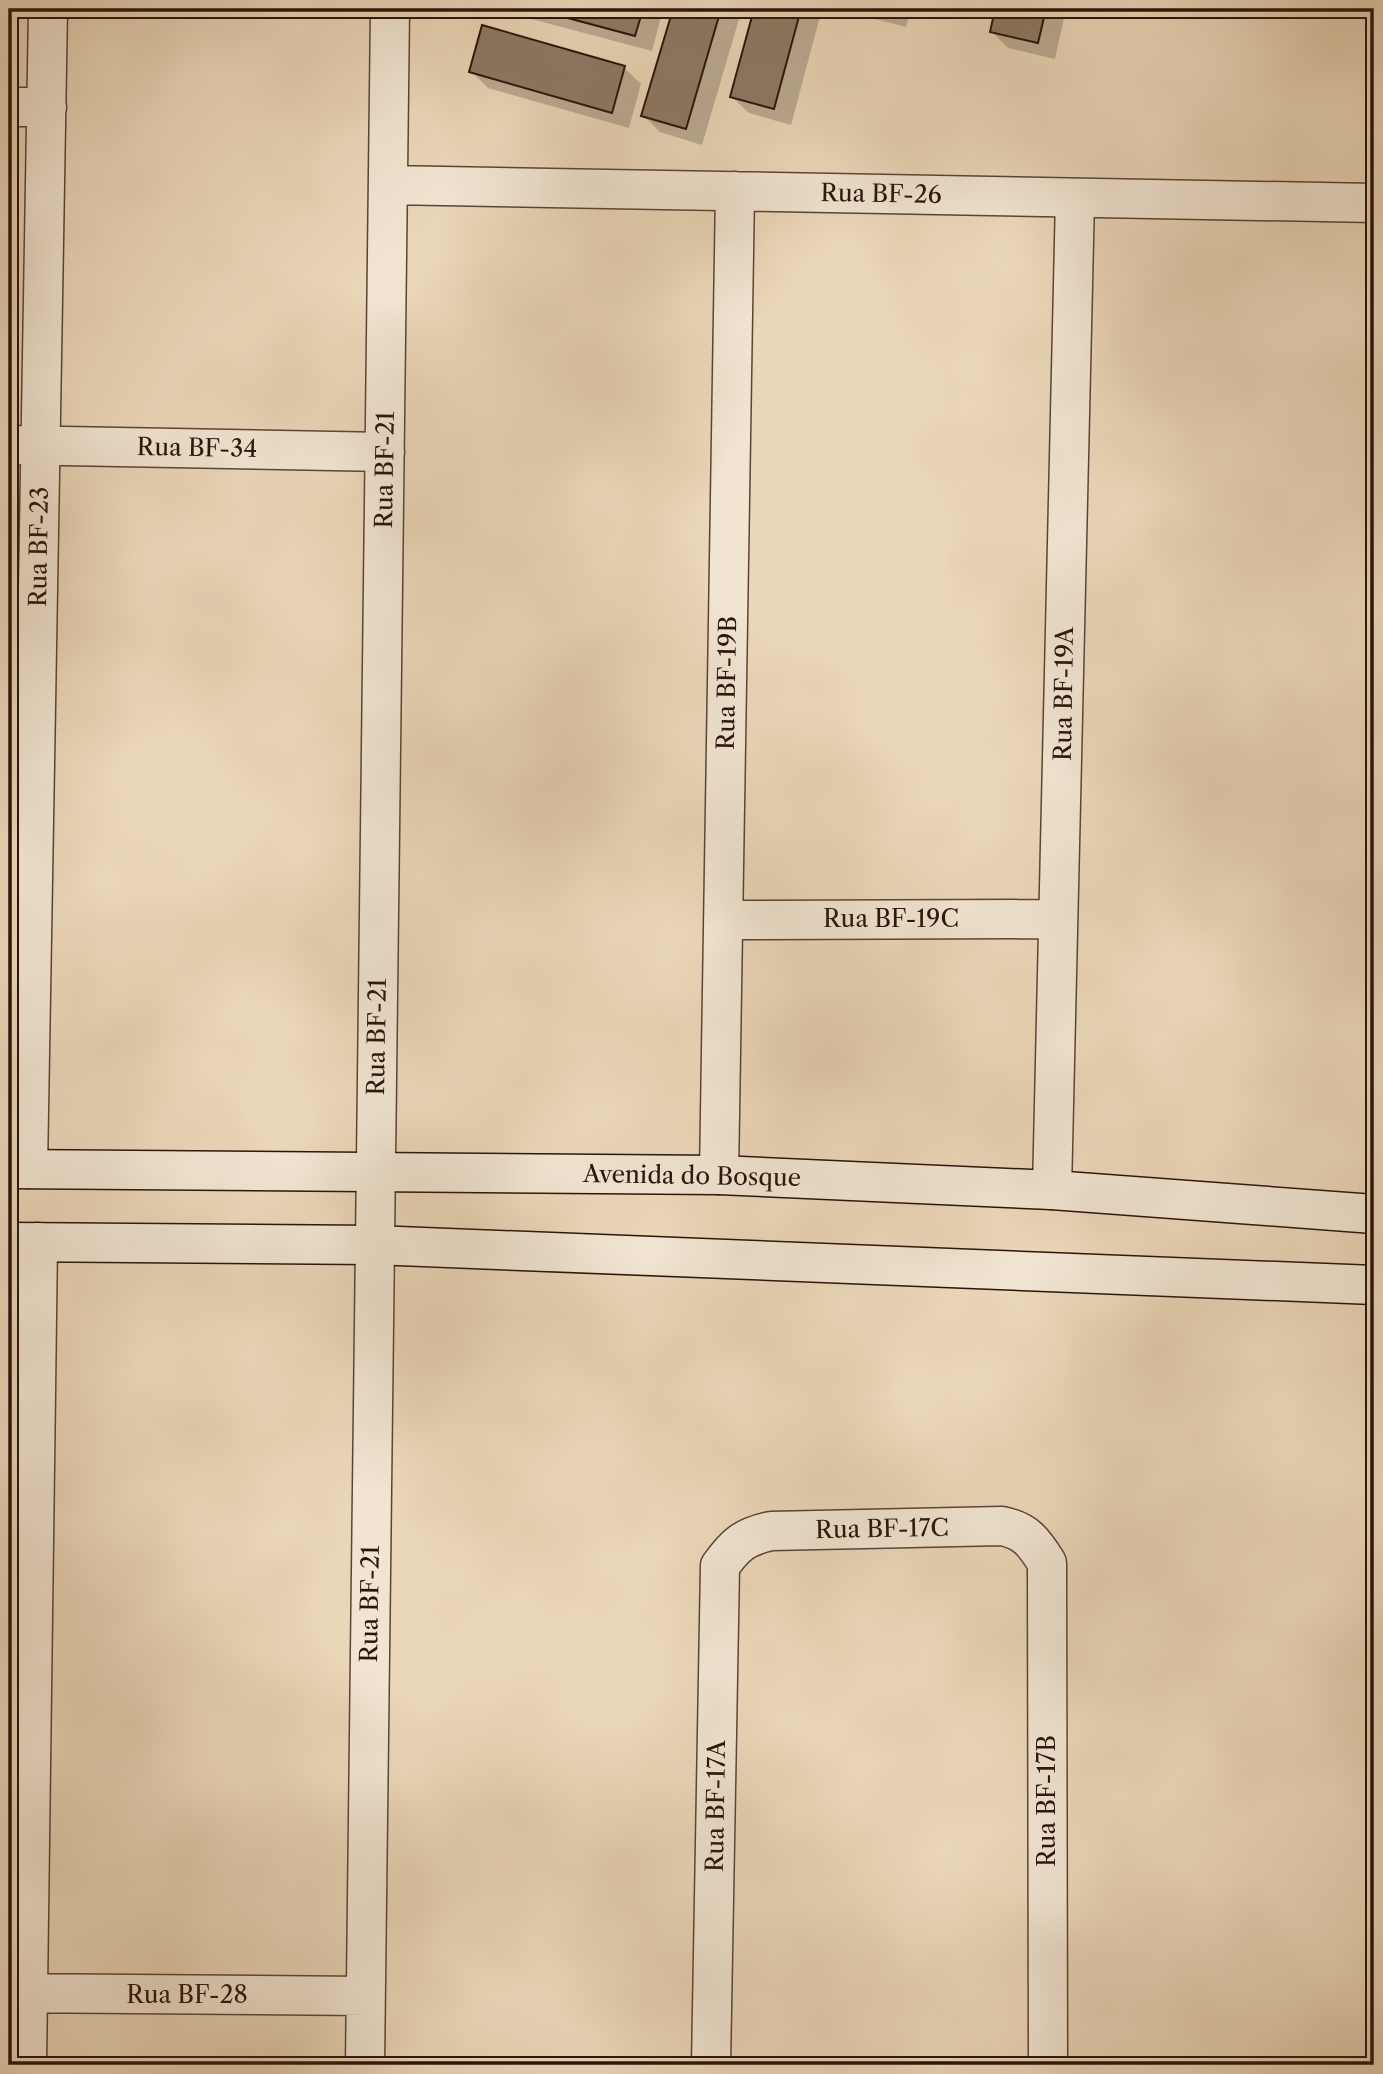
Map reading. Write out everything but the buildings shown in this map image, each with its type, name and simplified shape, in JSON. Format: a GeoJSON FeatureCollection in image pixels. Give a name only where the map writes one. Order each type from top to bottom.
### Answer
{"type":"FeatureCollection","features":[{"type":"Feature","properties":{"kind":"street","name":"Rua BF-23"},"geometry":{"type":"LineString","coordinates":[[18,1169],[25,446],[47,107],[48,9]]}},
{"type":"Feature","properties":{"kind":"street","name":"Rua BF-21"},"geometry":{"type":"LineString","coordinates":[[365,2065],[390,9]]}},
{"type":"Feature","properties":{"kind":"street"},"geometry":{"type":"LineString","coordinates":[[9,107],[47,107]]}},
{"type":"Feature","properties":{"kind":"street","name":"Rua BF-26"},"geometry":{"type":"LineString","coordinates":[[389,185],[1374,202]]}},
{"type":"Feature","properties":{"kind":"street","name":"Rua BF-19B"},"geometry":{"type":"LineString","coordinates":[[719,1175],[735,191]]}},
{"type":"Feature","properties":{"kind":"street","name":"Rua BF-19A"},"geometry":{"type":"LineString","coordinates":[[1052,1190],[1075,198]]}},
{"type":"Feature","properties":{"kind":"street","name":"Rua BF-34"},"geometry":{"type":"LineString","coordinates":[[25,446],[385,452]]}},
{"type":"Feature","properties":{"kind":"street","name":"Rua BF-19C"},"geometry":{"type":"LineString","coordinates":[[723,919],[1058,919]]}},
{"type":"Feature","properties":{"kind":"street","name":"Avenida do Bosque"},"geometry":{"type":"LineString","coordinates":[[18,1169],[719,1175],[1052,1190],[1374,1214]]}},
{"type":"Feature","properties":{"kind":"street"},"geometry":{"type":"LineString","coordinates":[[27,2065],[18,1993],[24,1242],[374,1245],[1374,1285]]}},
{"type":"Feature","properties":{"kind":"street","name":"Rua BF-17C"},"geometry":{"type":"LineString","coordinates":[[732,1550],[748,1536],[772,1531],[1002,1526],[1020,1530],[1033,1540]]}},
{"type":"Feature","properties":{"kind":"street","name":"Rua BF-17B"},"geometry":{"type":"LineString","coordinates":[[1033,1540],[1046,1563],[1048,2065]]}},
{"type":"Feature","properties":{"kind":"street","name":"Rua BF-17A"},"geometry":{"type":"LineString","coordinates":[[711,2065],[720,1566],[732,1550]]}},
{"type":"Feature","properties":{"kind":"street","name":"Rua BF-28"},"geometry":{"type":"LineString","coordinates":[[18,1993],[365,1996]]}}]}
